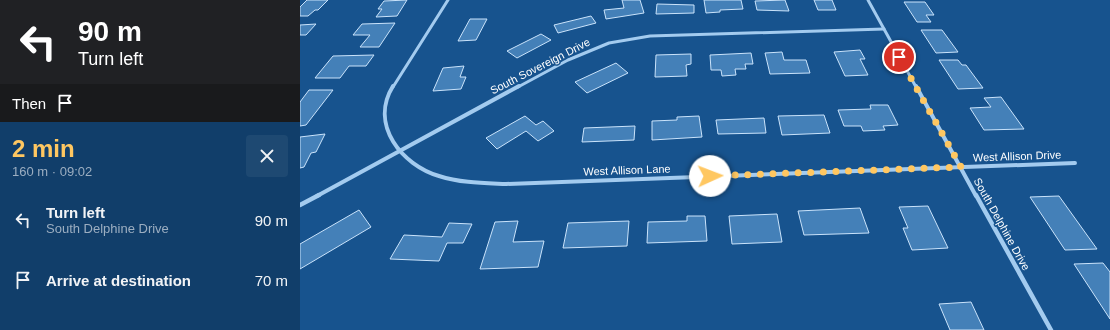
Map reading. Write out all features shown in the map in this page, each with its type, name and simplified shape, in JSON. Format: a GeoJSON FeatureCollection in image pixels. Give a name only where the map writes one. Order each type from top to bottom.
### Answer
{"type":"FeatureCollection","features":[{"type":"Feature","properties":{"kind":"street","name":"West Allison Lane"},"geometry":{"type":"LineString","coordinates":[[448,0],[395,83],[386,104],[385,121],[391,141],[400,151],[416,166],[444,178],[475,183],[506,184],[961,167]]}},
{"type":"Feature","properties":{"kind":"street","name":"South Delphine Drive"},"geometry":{"type":"LineString","coordinates":[[868,0],[1051,330]]}},
{"type":"Feature","properties":{"kind":"street","name":"South Sovereign Drive"},"geometry":{"type":"LineString","coordinates":[[300,205],[568,60],[609,43],[650,36],[884,29]]}},
{"type":"Feature","properties":{"kind":"street","name":"West Allison Drive"},"geometry":{"type":"LineString","coordinates":[[961,167],[1075,163]]}},
{"type":"Feature","properties":{"kind":"building"},"geometry":{"type":"Polygon","coordinates":[[[307,0],[328,0],[318,10],[315,10],[308,16],[300,16],[300,7],[307,0]]]}},
{"type":"Feature","properties":{"kind":"building"},"geometry":{"type":"Polygon","coordinates":[[[407,0],[397,16],[376,17],[382,9],[378,9],[384,1],[407,0]]]}},
{"type":"Feature","properties":{"kind":"building"},"geometry":{"type":"Polygon","coordinates":[[[622,0],[640,0],[644,13],[606,19],[604,10],[624,8],[622,0]]]}},
{"type":"Feature","properties":{"kind":"building"},"geometry":{"type":"Polygon","coordinates":[[[704,0],[741,0],[743,9],[720,10],[720,12],[706,13],[704,0]]]}},
{"type":"Feature","properties":{"kind":"building"},"geometry":{"type":"Polygon","coordinates":[[[785,0],[789,11],[757,10],[755,1],[785,0]]]}},
{"type":"Feature","properties":{"kind":"building"},"geometry":{"type":"Polygon","coordinates":[[[814,0],[832,0],[836,10],[818,10],[814,0]]]}},
{"type":"Feature","properties":{"kind":"building"},"geometry":{"type":"Polygon","coordinates":[[[904,2],[925,2],[934,15],[926,15],[931,22],[917,22],[904,2]]]}},
{"type":"Feature","properties":{"kind":"building"},"geometry":{"type":"Polygon","coordinates":[[[657,4],[694,5],[694,13],[656,14],[657,4]]]}},
{"type":"Feature","properties":{"kind":"building"},"geometry":{"type":"Polygon","coordinates":[[[591,16],[596,23],[558,33],[554,25],[591,16]]]}},
{"type":"Feature","properties":{"kind":"building"},"geometry":{"type":"Polygon","coordinates":[[[470,19],[487,19],[476,40],[458,41],[470,19]]]}},
{"type":"Feature","properties":{"kind":"building"},"geometry":{"type":"Polygon","coordinates":[[[395,23],[379,47],[360,47],[370,35],[353,35],[362,24],[395,23]]]}},
{"type":"Feature","properties":{"kind":"building"},"geometry":{"type":"Polygon","coordinates":[[[316,24],[306,35],[300,35],[300,25],[316,24]]]}},
{"type":"Feature","properties":{"kind":"building"},"geometry":{"type":"Polygon","coordinates":[[[921,30],[942,30],[958,52],[936,53],[921,30]]]}},
{"type":"Feature","properties":{"kind":"building"},"geometry":{"type":"Polygon","coordinates":[[[541,34],[551,40],[517,58],[507,51],[541,34]]]}},
{"type":"Feature","properties":{"kind":"building"},"geometry":{"type":"Polygon","coordinates":[[[860,50],[865,59],[860,59],[868,75],[845,76],[834,52],[860,50]]]}},
{"type":"Feature","properties":{"kind":"building"},"geometry":{"type":"Polygon","coordinates":[[[782,52],[784,60],[806,60],[810,73],[770,74],[765,53],[782,52]]]}},
{"type":"Feature","properties":{"kind":"building"},"geometry":{"type":"Polygon","coordinates":[[[751,53],[753,64],[745,64],[746,69],[735,69],[736,75],[722,76],[721,70],[711,70],[710,55],[751,53]]]}},
{"type":"Feature","properties":{"kind":"building"},"geometry":{"type":"Polygon","coordinates":[[[691,54],[691,64],[686,65],[687,76],[655,77],[656,55],[691,54]]]}},
{"type":"Feature","properties":{"kind":"building"},"geometry":{"type":"Polygon","coordinates":[[[374,55],[366,66],[349,66],[340,78],[315,78],[333,56],[374,55]]]}},
{"type":"Feature","properties":{"kind":"building"},"geometry":{"type":"Polygon","coordinates":[[[939,60],[958,60],[962,65],[966,65],[983,88],[958,89],[939,60]]]}},
{"type":"Feature","properties":{"kind":"building"},"geometry":{"type":"Polygon","coordinates":[[[616,63],[628,73],[587,93],[575,82],[616,63]]]}},
{"type":"Feature","properties":{"kind":"building"},"geometry":{"type":"Polygon","coordinates":[[[464,66],[460,77],[466,77],[461,89],[433,91],[443,68],[464,66]]]}},
{"type":"Feature","properties":{"kind":"building"},"geometry":{"type":"Polygon","coordinates":[[[309,90],[333,90],[306,125],[300,126],[300,102],[309,90]]]}},
{"type":"Feature","properties":{"kind":"building"},"geometry":{"type":"Polygon","coordinates":[[[1001,97],[1024,129],[984,130],[970,108],[991,107],[984,98],[1001,97]]]}},
{"type":"Feature","properties":{"kind":"building"},"geometry":{"type":"Polygon","coordinates":[[[870,105],[888,105],[898,125],[883,126],[885,130],[863,131],[861,126],[844,126],[838,110],[871,109],[870,105]]]}},
{"type":"Feature","properties":{"kind":"building"},"geometry":{"type":"Polygon","coordinates":[[[824,115],[830,133],[782,135],[778,116],[824,115]]]}},
{"type":"Feature","properties":{"kind":"building"},"geometry":{"type":"Polygon","coordinates":[[[525,116],[536,125],[543,121],[554,131],[538,141],[526,131],[497,149],[486,138],[525,116]]]}},
{"type":"Feature","properties":{"kind":"building"},"geometry":{"type":"Polygon","coordinates":[[[699,116],[702,137],[652,140],[652,121],[677,120],[677,117],[699,116]]]}},
{"type":"Feature","properties":{"kind":"building"},"geometry":{"type":"Polygon","coordinates":[[[764,118],[766,133],[718,134],[716,120],[764,118]]]}},
{"type":"Feature","properties":{"kind":"building"},"geometry":{"type":"Polygon","coordinates":[[[635,126],[634,140],[582,142],[584,128],[635,126]]]}},
{"type":"Feature","properties":{"kind":"building"},"geometry":{"type":"Polygon","coordinates":[[[325,134],[316,152],[311,153],[304,167],[300,168],[300,137],[325,134]]]}},
{"type":"Feature","properties":{"kind":"building"},"geometry":{"type":"Polygon","coordinates":[[[1059,196],[1097,249],[1065,250],[1030,197],[1059,196]]]}},
{"type":"Feature","properties":{"kind":"building"},"geometry":{"type":"Polygon","coordinates":[[[928,206],[948,248],[912,250],[903,228],[908,228],[899,207],[928,206]]]}},
{"type":"Feature","properties":{"kind":"building"},"geometry":{"type":"Polygon","coordinates":[[[860,208],[869,233],[804,235],[798,211],[860,208]]]}},
{"type":"Feature","properties":{"kind":"building"},"geometry":{"type":"Polygon","coordinates":[[[359,210],[371,227],[300,269],[300,244],[359,210]]]}},
{"type":"Feature","properties":{"kind":"building"},"geometry":{"type":"Polygon","coordinates":[[[777,214],[782,242],[732,244],[729,216],[777,214]]]}},
{"type":"Feature","properties":{"kind":"building"},"geometry":{"type":"Polygon","coordinates":[[[687,216],[705,216],[707,241],[647,243],[648,222],[687,221],[687,216]]]}},
{"type":"Feature","properties":{"kind":"building"},"geometry":{"type":"Polygon","coordinates":[[[518,221],[513,242],[544,241],[538,267],[480,269],[495,222],[518,221]]]}},
{"type":"Feature","properties":{"kind":"building"},"geometry":{"type":"Polygon","coordinates":[[[629,221],[627,246],[563,248],[568,223],[629,221]]]}},
{"type":"Feature","properties":{"kind":"building"},"geometry":{"type":"Polygon","coordinates":[[[449,223],[472,224],[463,243],[447,243],[439,261],[390,259],[404,235],[442,237],[449,223]]]}},
{"type":"Feature","properties":{"kind":"building"},"geometry":{"type":"Polygon","coordinates":[[[1103,263],[1110,272],[1110,319],[1074,264],[1103,263]]]}},
{"type":"Feature","properties":{"kind":"building"},"geometry":{"type":"Polygon","coordinates":[[[971,302],[984,330],[950,330],[939,304],[971,302]]]}},
{"type":"Feature","properties":{"kind":"route"},"geometry":{"type":"LineString","coordinates":[[710,176],[961,167],[899,57]]}}]}
